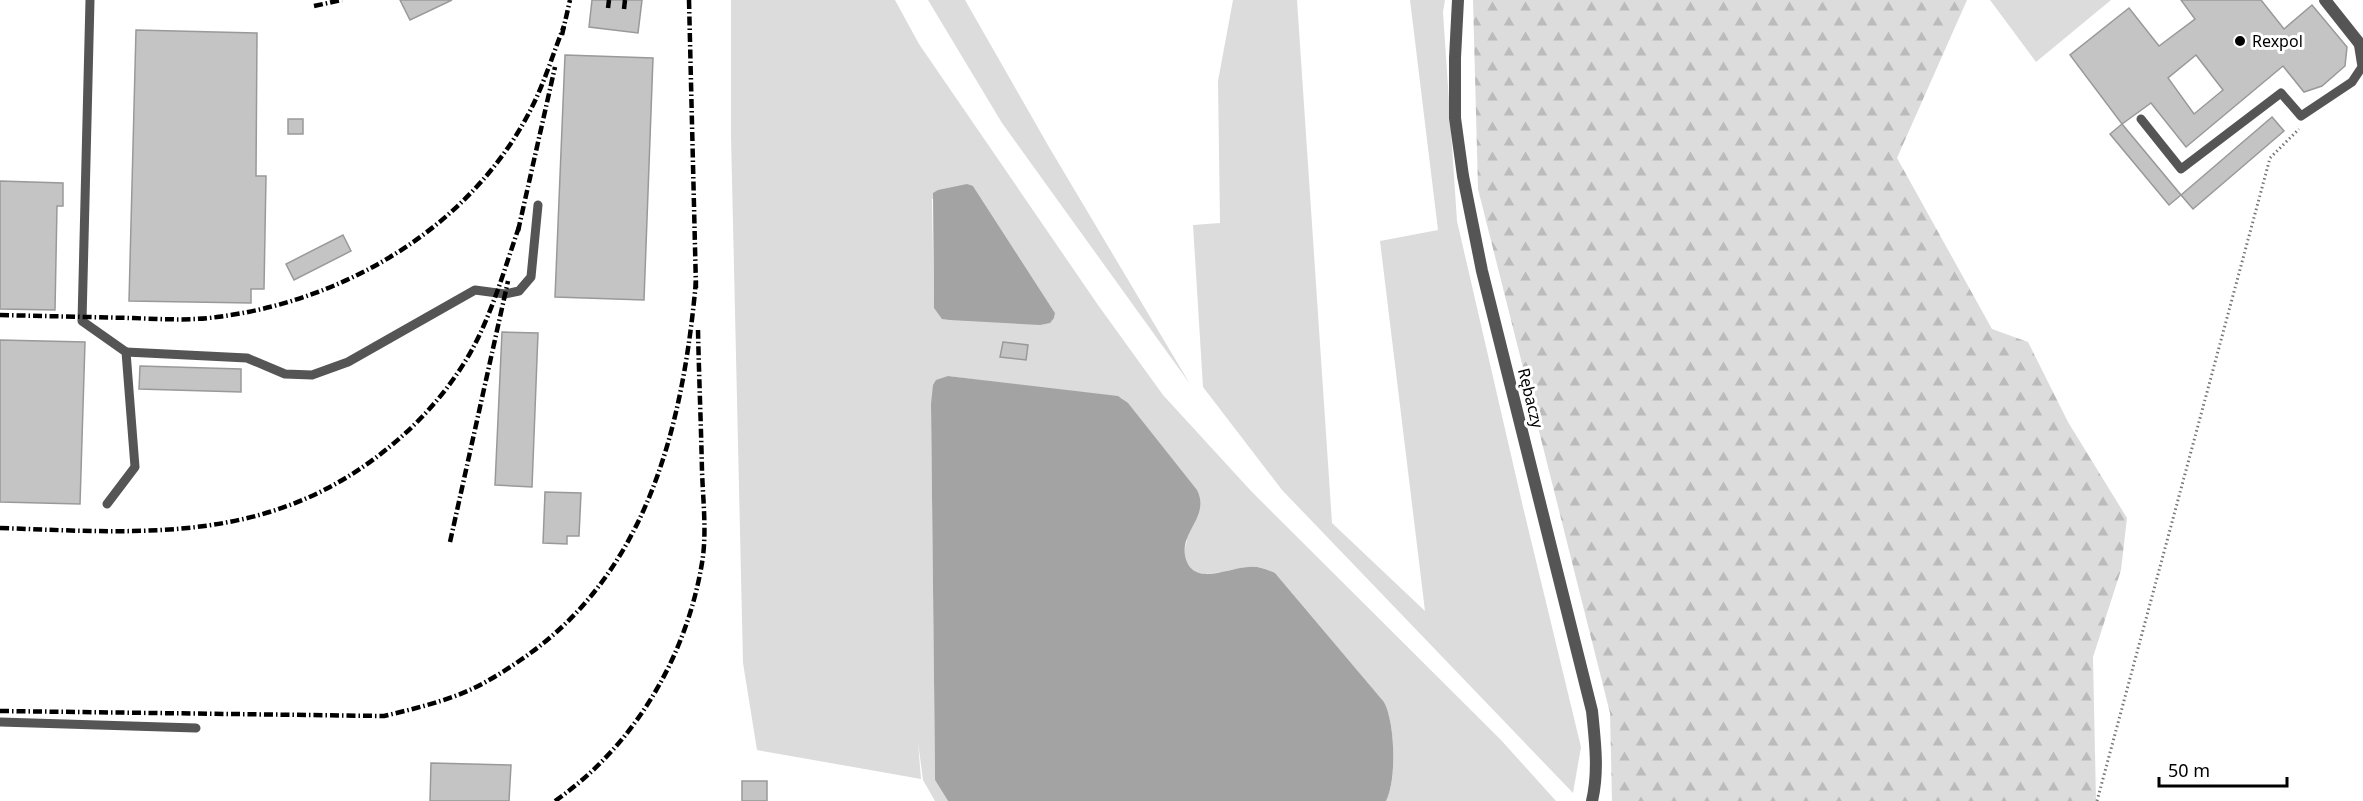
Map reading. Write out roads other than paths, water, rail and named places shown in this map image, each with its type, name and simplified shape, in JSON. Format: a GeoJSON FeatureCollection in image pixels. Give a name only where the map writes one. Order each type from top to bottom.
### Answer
{"type":"FeatureCollection","features":[{"type":"Feature","properties":{"kind":"street","name":"Rębaczy"},"geometry":{"type":"LineString","coordinates":[[1458,0],[1455,118],[1463,176],[1482,271],[1592,711],[1596,750],[1595,787],[1592,801]]}},
{"type":"Feature","properties":{"kind":"street"},"geometry":{"type":"LineString","coordinates":[[2325,0],[2361,42]]}},
{"type":"Feature","properties":{"kind":"lane"},"geometry":{"type":"LineString","coordinates":[[90,0],[82,321],[126,352],[247,358],[285,374],[312,375],[348,362],[475,290],[505,294],[519,291],[531,277],[538,205]]}},
{"type":"Feature","properties":{"kind":"lane"},"geometry":{"type":"LineString","coordinates":[[2141,119],[2181,169],[2281,93],[2301,116],[2352,82],[2362,67],[2361,42]]}},
{"type":"Feature","properties":{"kind":"lane"},"geometry":{"type":"LineString","coordinates":[[107,504],[135,467],[126,352]]}},
{"type":"Feature","properties":{"kind":"lane"},"geometry":{"type":"LineString","coordinates":[[0,722],[196,728]]}},
{"type":"Feature","properties":{"kind":"railway"},"geometry":{"type":"LineString","coordinates":[[314,6],[342,0]]}},
{"type":"Feature","properties":{"kind":"railway"},"geometry":{"type":"LineString","coordinates":[[562,35],[570,0]]}},
{"type":"Feature","properties":{"kind":"railway"},"geometry":{"type":"LineString","coordinates":[[608,8],[609,0]]}},
{"type":"Feature","properties":{"kind":"railway"},"geometry":{"type":"LineString","coordinates":[[624,9],[625,0]]}},
{"type":"Feature","properties":{"kind":"railway"},"geometry":{"type":"LineString","coordinates":[[689,0],[696,288]]}},
{"type":"Feature","properties":{"kind":"railway"},"geometry":{"type":"LineString","coordinates":[[0,315],[174,319],[217,317],[265,308],[311,294],[356,275],[399,252],[438,223],[474,190],[505,152],[530,111],[564,26]]}},
{"type":"Feature","properties":{"kind":"railway"},"geometry":{"type":"LineString","coordinates":[[518,231],[555,67]]}},
{"type":"Feature","properties":{"kind":"railway"},"geometry":{"type":"LineString","coordinates":[[0,528],[106,531],[206,526],[254,516],[302,500],[348,477],[393,444],[415,424],[435,403],[461,368],[477,340],[491,307],[520,224]]}},
{"type":"Feature","properties":{"kind":"railway"},"geometry":{"type":"LineString","coordinates":[[450,542],[508,281]]}},
{"type":"Feature","properties":{"kind":"railway"},"geometry":{"type":"LineString","coordinates":[[0,711],[384,716],[458,695],[499,674],[522,659],[565,624],[601,584],[629,540],[651,492],[668,441],[681,389],[696,281]]}},
{"type":"Feature","properties":{"kind":"railway"},"geometry":{"type":"LineString","coordinates":[[555,801],[583,779],[632,727],[669,666],[694,598],[702,563],[704,529],[698,330]]}},
{"type":"Feature","properties":{"kind":"place","name":"Rexpol"},"geometry":{"type":"Point","coordinates":[2240,41]}}]}
